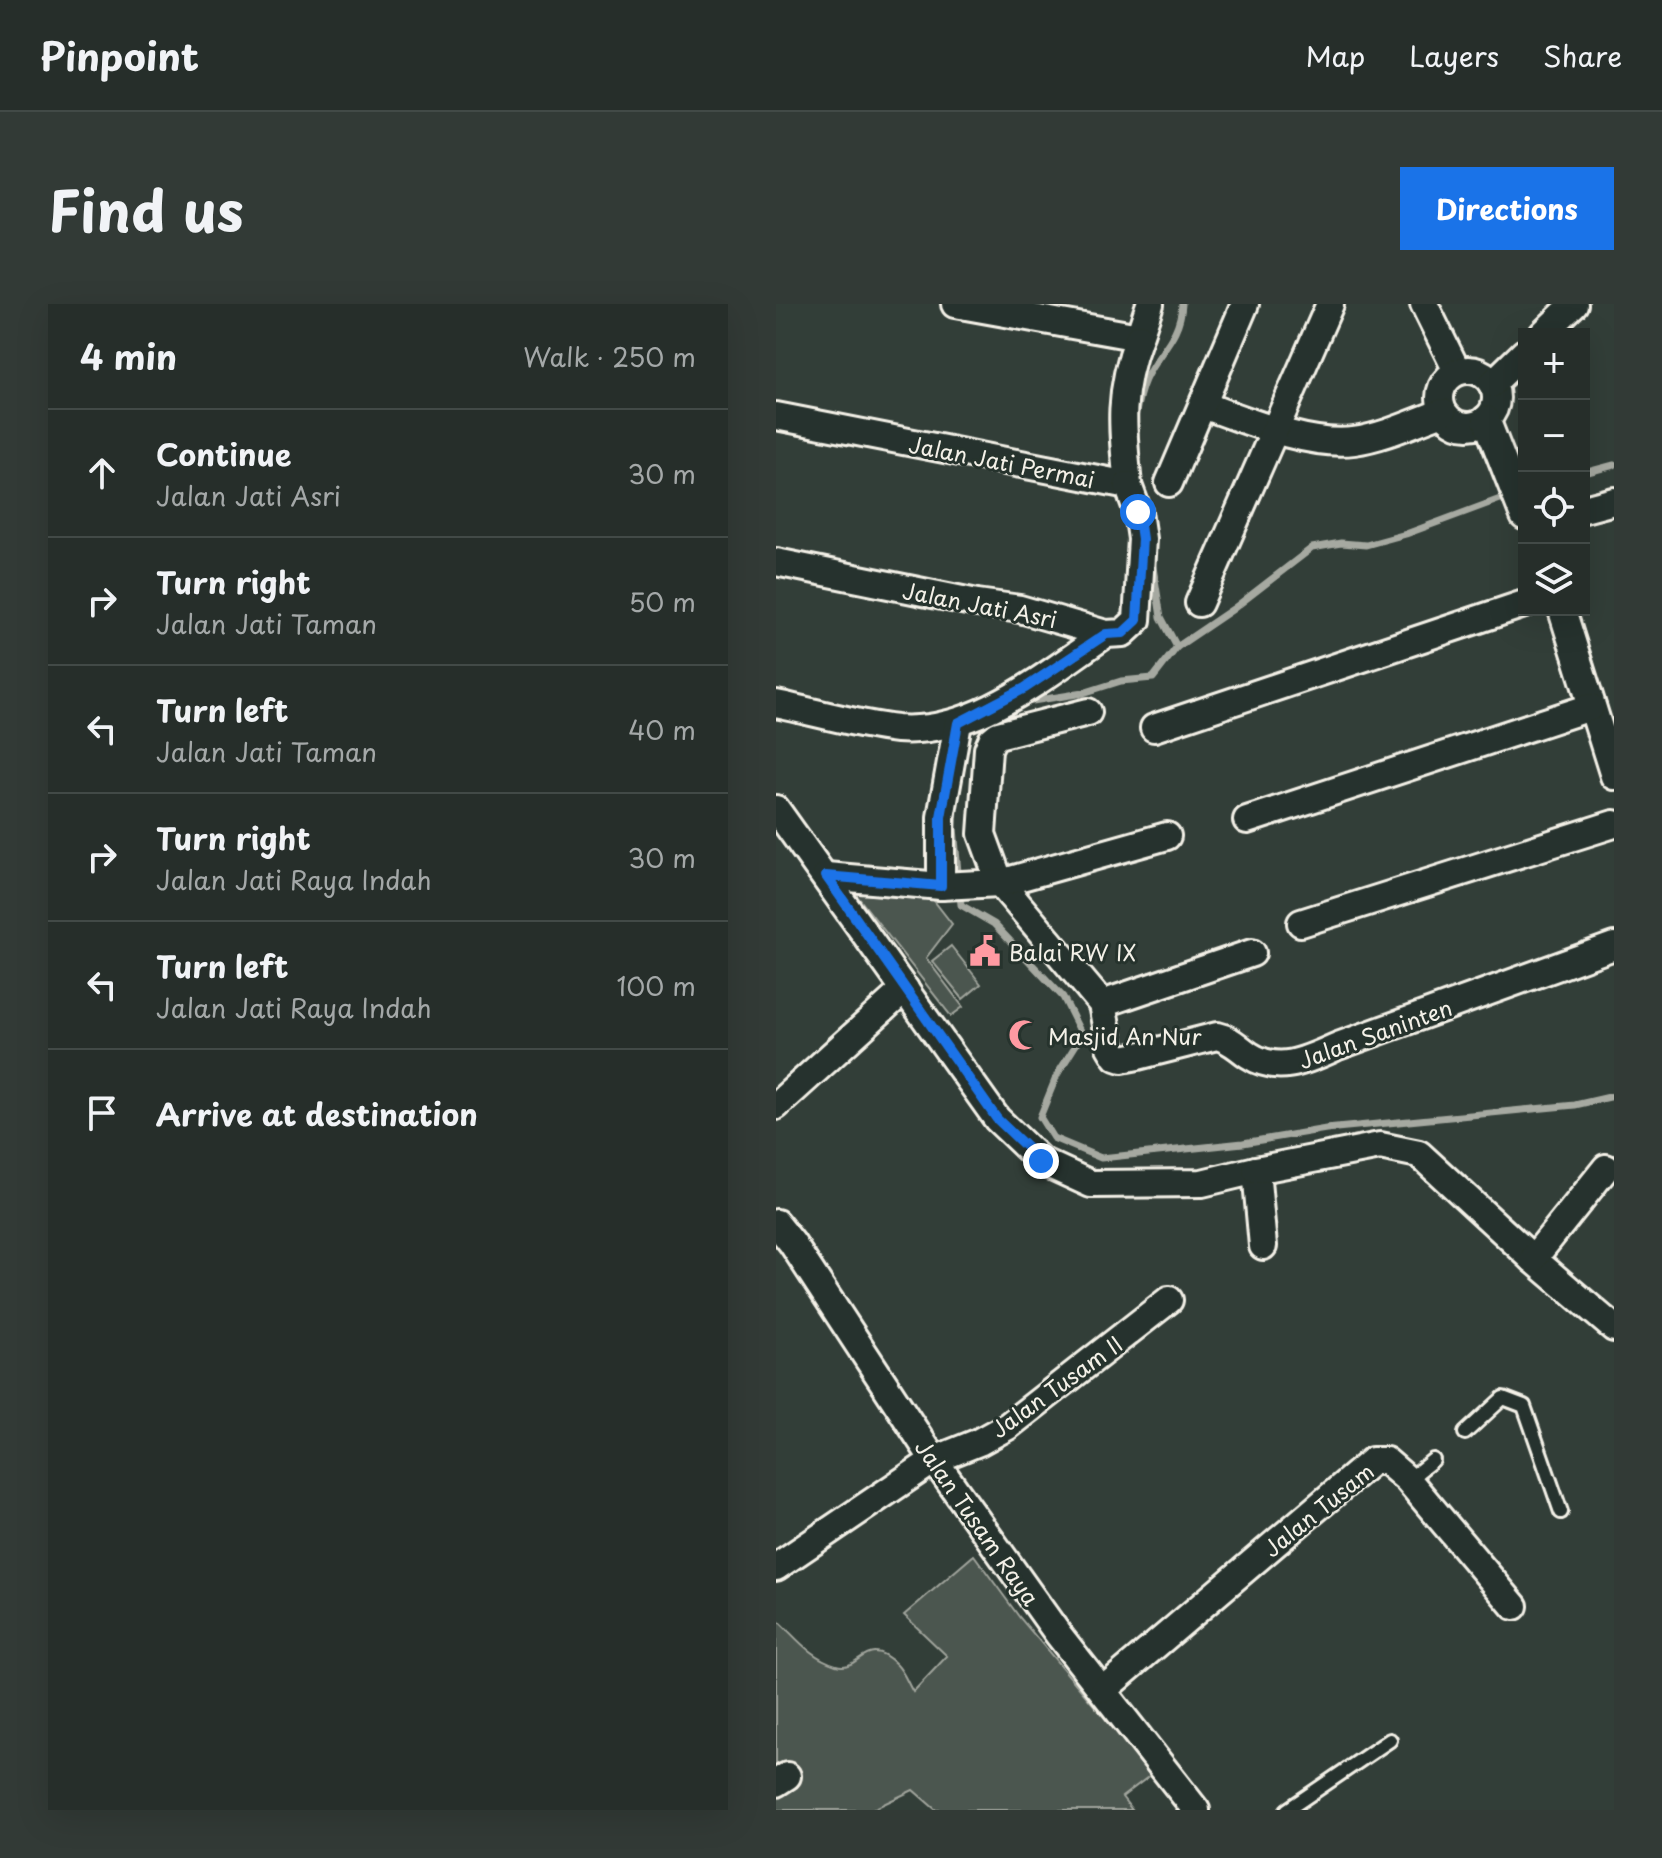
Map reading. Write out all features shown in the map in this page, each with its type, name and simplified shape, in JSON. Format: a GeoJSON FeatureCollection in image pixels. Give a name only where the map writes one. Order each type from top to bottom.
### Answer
{"type":"FeatureCollection","features":[{"type":"Feature","properties":{"kind":"street"},"geometry":{"type":"LineString","coordinates":[[955,304],[1139,337]]}},
{"type":"Feature","properties":{"kind":"street","name":"Jalan Jati Permai"},"geometry":{"type":"LineString","coordinates":[[776,416],[1128,485],[1122,393],[1127,367],[1150,304]]}},
{"type":"Feature","properties":{"kind":"street"},"geometry":{"type":"LineString","coordinates":[[1169,483],[1245,304]]}},
{"type":"Feature","properties":{"kind":"street"},"geometry":{"type":"LineString","coordinates":[[1199,603],[1330,304]]}},
{"type":"Feature","properties":{"kind":"street"},"geometry":{"type":"LineString","coordinates":[[1424,304],[1440,337],[1476,375],[1495,402],[1481,421],[1458,424],[1442,407],[1443,384],[1476,375],[1518,355]]}},
{"type":"Feature","properties":{"kind":"street"},"geometry":{"type":"LineString","coordinates":[[1549,328],[1574,304]]}},
{"type":"Feature","properties":{"kind":"street"},"geometry":{"type":"LineString","coordinates":[[1203,405],[1276,431],[1340,442],[1366,439],[1442,407]]}},
{"type":"Feature","properties":{"kind":"street"},"geometry":{"type":"LineString","coordinates":[[1481,421],[1499,454],[1518,503]]}},
{"type":"Feature","properties":{"kind":"street"},"geometry":{"type":"LineString","coordinates":[[776,704],[898,729],[958,723],[1025,688],[1106,634],[1123,633],[1137,620],[1142,539],[1138,512],[1128,485]]}},
{"type":"Feature","properties":{"kind":"street"},"geometry":{"type":"LineString","coordinates":[[1590,507],[1614,501]]}},
{"type":"Feature","properties":{"kind":"street","name":"Jalan Jati Asri"},"geometry":{"type":"LineString","coordinates":[[776,562],[1020,609],[1106,634]]}},
{"type":"Feature","properties":{"kind":"street"},"geometry":{"type":"LineString","coordinates":[[1154,728],[1518,606]]}},
{"type":"Feature","properties":{"kind":"street"},"geometry":{"type":"LineString","coordinates":[[1564,616],[1591,707],[1611,760]]}},
{"type":"Feature","properties":{"kind":"street"},"geometry":{"type":"LineString","coordinates":[[1247,820],[1591,707]]}},
{"type":"Feature","properties":{"kind":"street"},"geometry":{"type":"LineString","coordinates":[[1088,712],[998,735],[992,740],[988,749],[982,834],[995,883],[1102,1004],[1252,953]]}},
{"type":"Feature","properties":{"kind":"street"},"geometry":{"type":"LineString","coordinates":[[944,886],[941,817],[958,723]]}},
{"type":"Feature","properties":{"kind":"street"},"geometry":{"type":"LineString","coordinates":[[776,809],[997,1119],[1041,1161],[1091,1184],[1202,1183],[1380,1146],[1419,1154],[1533,1259],[1614,1328]]}},
{"type":"Feature","properties":{"kind":"street"},"geometry":{"type":"LineString","coordinates":[[1301,923],[1614,824]]}},
{"type":"Feature","properties":{"kind":"street"},"geometry":{"type":"LineString","coordinates":[[826,876],[944,886],[995,883],[1167,836]]}},
{"type":"Feature","properties":{"kind":"street","name":"Jalan Saninten"},"geometry":{"type":"LineString","coordinates":[[1102,1004],[1110,1047],[1116,1057],[1122,1059],[1217,1036],[1229,1038],[1250,1056],[1271,1065],[1302,1063],[1338,1046],[1614,946]]}},
{"type":"Feature","properties":{"kind":"street"},"geometry":{"type":"LineString","coordinates":[[776,1106],[905,989]]}},
{"type":"Feature","properties":{"kind":"street"},"geometry":{"type":"LineString","coordinates":[[1533,1259],[1606,1168]]}},
{"type":"Feature","properties":{"kind":"street"},"geometry":{"type":"LineString","coordinates":[[1256,1170],[1263,1246]]}},
{"type":"Feature","properties":{"kind":"street","name":"Jalan Tusam Raya"},"geometry":{"type":"LineString","coordinates":[[776,1223],[934,1460],[1058,1634],[1196,1810]]}},
{"type":"Feature","properties":{"kind":"street","name":"Jalan Tusam II"},"geometry":{"type":"LineString","coordinates":[[776,1567],[934,1460],[979,1442],[1008,1426],[1169,1300]]}},
{"type":"Feature","properties":{"kind":"street","name":"Jalan Tusam"},"geometry":{"type":"LineString","coordinates":[[1104,1689],[1372,1461],[1386,1461],[1408,1480],[1514,1606]]}},
{"type":"Feature","properties":{"kind":"lane"},"geometry":{"type":"LineString","coordinates":[[1465,1433],[1503,1398],[1524,1406],[1561,1512]]}},
{"type":"Feature","properties":{"kind":"lane"},"geometry":{"type":"LineString","coordinates":[[1408,1480],[1433,1460]]}},
{"type":"Feature","properties":{"kind":"lane"},"geometry":{"type":"LineString","coordinates":[[1287,1810],[1390,1740]]}},
{"type":"Feature","properties":{"kind":"shaded area"},"geometry":{"type":"Polygon","coordinates":[[[851,888],[931,897],[952,924],[926,958],[963,1007],[951,1016],[851,888]]]}},
{"type":"Feature","properties":{"kind":"shaded area"},"geometry":{"type":"Polygon","coordinates":[[[951,946],[981,984],[963,999],[932,961],[951,946]]]}},
{"type":"Feature","properties":{"kind":"shaded area"},"geometry":{"type":"Polygon","coordinates":[[[974,1555],[1020,1618],[1152,1774],[1122,1797],[1132,1810],[936,1810],[913,1790],[871,1810],[776,1810],[776,1619],[810,1651],[836,1665],[851,1664],[870,1653],[886,1656],[899,1668],[913,1692],[947,1656],[904,1615],[974,1555]]]}},
{"type":"Feature","properties":{"kind":"waterway"},"geometry":{"type":"LineString","coordinates":[[1135,418],[1143,384],[1173,336],[1182,304]]}},
{"type":"Feature","properties":{"kind":"waterway"},"geometry":{"type":"LineString","coordinates":[[1588,472],[1614,465]]}},
{"type":"Feature","properties":{"kind":"waterway"},"geometry":{"type":"LineString","coordinates":[[1026,702],[1083,693],[1121,681],[1153,678],[1177,647],[1233,609],[1312,548],[1341,543],[1366,545],[1406,534],[1511,495]]}},
{"type":"Feature","properties":{"kind":"waterway"},"geometry":{"type":"LineString","coordinates":[[1153,567],[1161,617],[1177,647]]}},
{"type":"Feature","properties":{"kind":"waterway"},"geometry":{"type":"LineString","coordinates":[[955,806],[961,905],[994,924],[1063,997],[1082,1035],[1057,1075],[1040,1117],[1053,1138],[1101,1158],[1243,1143],[1326,1129],[1575,1105],[1614,1096]]}},
{"type":"Feature","properties":{"kind":"place","name":"Balai RW IX"},"geometry":{"type":"Point","coordinates":[985,951]}},
{"type":"Feature","properties":{"kind":"place","name":"Masjid An Nur"},"geometry":{"type":"Point","coordinates":[1024,1035]}},
{"type":"Feature","properties":{"kind":"route"},"geometry":{"type":"LineString","coordinates":[[1041,1161],[997,1119],[826,876],[941,886],[941,817],[958,723],[1025,688],[1106,634],[1123,633],[1132,627],[1137,620],[1142,539],[1138,512]]}}]}
